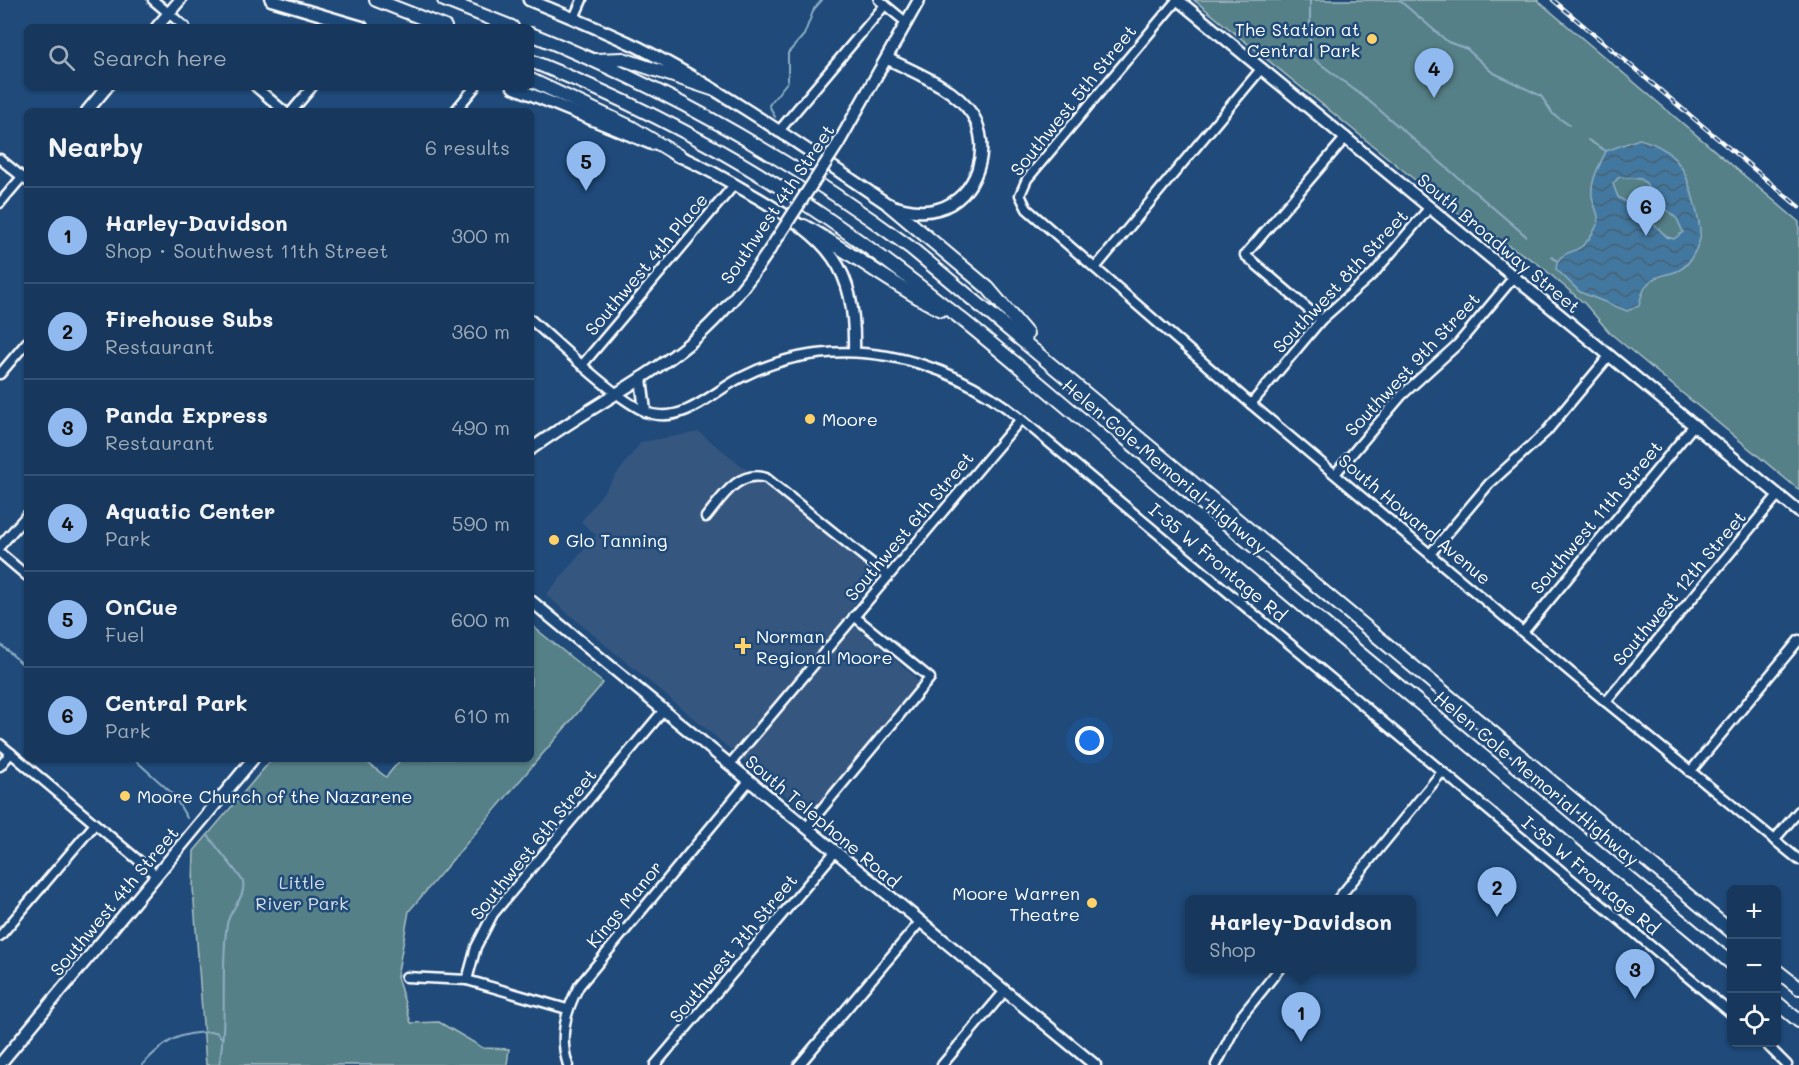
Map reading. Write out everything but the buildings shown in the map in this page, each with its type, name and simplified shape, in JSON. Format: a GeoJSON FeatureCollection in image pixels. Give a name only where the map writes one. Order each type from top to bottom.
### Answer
{"type":"FeatureCollection","features":[{"type":"Feature","properties":{"kind":"highway"},"geometry":{"type":"LineString","coordinates":[[376,0],[437,24]]}},
{"type":"Feature","properties":{"kind":"highway"},"geometry":{"type":"LineString","coordinates":[[444,0],[504,24]]}},
{"type":"Feature","properties":{"kind":"highway","name":"Helen Cole Memorial Highway"},"geometry":{"type":"LineString","coordinates":[[534,35],[663,93],[740,134],[832,192],[945,274],[1727,929]]}},
{"type":"Feature","properties":{"kind":"highway"},"geometry":{"type":"LineString","coordinates":[[592,60],[623,59],[712,89]]}},
{"type":"Feature","properties":{"kind":"highway","name":"Helen Cole Memorial Highway"},"geometry":{"type":"LineString","coordinates":[[534,62],[652,116],[754,172],[826,217],[962,320],[1727,961]]}},
{"type":"Feature","properties":{"kind":"highway"},"geometry":{"type":"LineString","coordinates":[[534,81],[631,127],[679,156]]}},
{"type":"Feature","properties":{"kind":"highway"},"geometry":{"type":"LineString","coordinates":[[889,205],[988,288],[1049,360]]}},
{"type":"Feature","properties":{"kind":"highway"},"geometry":{"type":"LineString","coordinates":[[804,226],[836,244],[905,292],[962,320]]}},
{"type":"Feature","properties":{"kind":"highway"},"geometry":{"type":"LineString","coordinates":[[1781,974],[1799,988]]}},
{"type":"Feature","properties":{"kind":"highway"},"geometry":{"type":"LineString","coordinates":[[1781,1006],[1799,1021]]}},
{"type":"Feature","properties":{"kind":"main road"},"geometry":{"type":"LineString","coordinates":[[160,24],[180,0]]}},
{"type":"Feature","properties":{"kind":"main road"},"geometry":{"type":"LineString","coordinates":[[271,0],[352,24]]}},
{"type":"Feature","properties":{"kind":"main road"},"geometry":{"type":"LineString","coordinates":[[529,0],[638,48],[712,89],[889,205],[922,212],[939,208],[953,202],[977,173],[982,145],[973,116],[958,99],[888,59]]}},
{"type":"Feature","properties":{"kind":"main road","name":"Southwest 4th Street"},"geometry":{"type":"LineString","coordinates":[[534,447],[641,378],[690,342],[718,315],[756,270],[838,144],[888,59],[919,0]]}},
{"type":"Feature","properties":{"kind":"main road","name":"South Broadway Street"},"geometry":{"type":"LineString","coordinates":[[1177,0],[1799,512]]}},
{"type":"Feature","properties":{"kind":"main road"},"geometry":{"type":"LineString","coordinates":[[90,108],[104,90]]}},
{"type":"Feature","properties":{"kind":"main road"},"geometry":{"type":"LineString","coordinates":[[520,90],[679,156],[734,184],[804,226],[831,255],[845,280],[853,313],[854,351]]}},
{"type":"Feature","properties":{"kind":"main road"},"geometry":{"type":"LineString","coordinates":[[641,378],[645,411]]}},
{"type":"Feature","properties":{"kind":"main road","name":"South Telephone Road"},"geometry":{"type":"LineString","coordinates":[[534,603],[1090,1063]]}},
{"type":"Feature","properties":{"kind":"main road","name":"Southwest 4th Street"},"geometry":{"type":"LineString","coordinates":[[0,1064],[250,762]]}},
{"type":"Feature","properties":{"kind":"street"},"geometry":{"type":"LineString","coordinates":[[153,0],[182,24]]}},
{"type":"Feature","properties":{"kind":"street"},"geometry":{"type":"LineString","coordinates":[[574,18],[582,0]]}},
{"type":"Feature","properties":{"kind":"street","name":"Southwest 5th Street"},"geometry":{"type":"LineString","coordinates":[[1020,195],[1027,179],[1177,0]]}},
{"type":"Feature","properties":{"kind":"street"},"geometry":{"type":"LineString","coordinates":[[778,132],[882,2],[907,23]]}},
{"type":"Feature","properties":{"kind":"street"},"geometry":{"type":"LineString","coordinates":[[1095,268],[1262,68]]}},
{"type":"Feature","properties":{"kind":"street"},"geometry":{"type":"LineString","coordinates":[[260,90],[280,108]]}},
{"type":"Feature","properties":{"kind":"street"},"geometry":{"type":"LineString","coordinates":[[294,108],[310,90]]}},
{"type":"Feature","properties":{"kind":"street"},"geometry":{"type":"LineString","coordinates":[[458,108],[472,90]]}},
{"type":"Feature","properties":{"kind":"street"},"geometry":{"type":"LineString","coordinates":[[1322,320],[1245,255],[1346,137]]}},
{"type":"Feature","properties":{"kind":"street"},"geometry":{"type":"LineString","coordinates":[[0,159],[24,179],[0,203]]}},
{"type":"Feature","properties":{"kind":"street","name":"Southwest 4th Place"},"geometry":{"type":"LineString","coordinates":[[583,364],[734,184]]}},
{"type":"Feature","properties":{"kind":"street","name":"South Howard Avenue"},"geometry":{"type":"LineString","coordinates":[[1020,195],[1027,209],[1251,404],[1690,772],[1799,860]]}},
{"type":"Feature","properties":{"kind":"street","name":"Southwest 8th Street"},"geometry":{"type":"LineString","coordinates":[[1251,404],[1322,320],[1374,273],[1430,207]]}},
{"type":"Feature","properties":{"kind":"street","name":"Southwest 9th Street"},"geometry":{"type":"LineString","coordinates":[[1335,474],[1402,395],[1458,344],[1514,277]]}},
{"type":"Feature","properties":{"kind":"street","name":"I-35 W Frontage Rd"},"geometry":{"type":"LineString","coordinates":[[534,323],[617,394],[645,411],[662,415],[679,413],[744,375],[763,368],[810,356],[854,351],[891,355],[937,368],[986,392],[1443,771],[1727,1011]]}},
{"type":"Feature","properties":{"kind":"street"},"geometry":{"type":"LineString","coordinates":[[0,374],[24,346]]}},
{"type":"Feature","properties":{"kind":"street"},"geometry":{"type":"LineString","coordinates":[[1430,554],[1489,484],[1546,432],[1610,355]]}},
{"type":"Feature","properties":{"kind":"street","name":"Southwest 6th Street"},"geometry":{"type":"LineString","coordinates":[[730,764],[1021,419]]}},
{"type":"Feature","properties":{"kind":"street","name":"Southwest 11th Street"},"geometry":{"type":"LineString","coordinates":[[1524,631],[1694,425]]}},
{"type":"Feature","properties":{"kind":"street"},"geometry":{"type":"LineString","coordinates":[[706,518],[732,486],[748,476],[756,476],[771,481],[888,576]]}},
{"type":"Feature","properties":{"kind":"street","name":"Southwest 12th Street"},"geometry":{"type":"LineString","coordinates":[[1606,702],[1778,495]]}},
{"type":"Feature","properties":{"kind":"street"},"geometry":{"type":"LineString","coordinates":[[0,546],[24,518]]}},
{"type":"Feature","properties":{"kind":"street"},"geometry":{"type":"LineString","coordinates":[[0,553],[24,573]]}},
{"type":"Feature","properties":{"kind":"street"},"geometry":{"type":"LineString","coordinates":[[806,828],[930,678],[854,616]]}},
{"type":"Feature","properties":{"kind":"street"},"geometry":{"type":"LineString","coordinates":[[1690,772],[1799,640]]}},
{"type":"Feature","properties":{"kind":"street","name":"Southwest 6th Street"},"geometry":{"type":"LineString","coordinates":[[467,980],[476,946],[493,914],[664,710]]}},
{"type":"Feature","properties":{"kind":"street"},"geometry":{"type":"LineString","coordinates":[[0,744],[156,875]]}},
{"type":"Feature","properties":{"kind":"street"},"geometry":{"type":"LineString","coordinates":[[0,766],[11,753]]}},
{"type":"Feature","properties":{"kind":"street"},"geometry":{"type":"LineString","coordinates":[[1341,895],[1443,771]]}},
{"type":"Feature","properties":{"kind":"street","name":"Kings Manor"},"geometry":{"type":"LineString","coordinates":[[568,1065],[563,1035],[567,1009],[586,975],[749,781]]}},
{"type":"Feature","properties":{"kind":"street"},"geometry":{"type":"LineString","coordinates":[[1774,840],[1799,811]]}},
{"type":"Feature","properties":{"kind":"street"},"geometry":{"type":"LineString","coordinates":[[0,936],[95,824]]}},
{"type":"Feature","properties":{"kind":"street","name":"Southwest 7th Street"},"geometry":{"type":"LineString","coordinates":[[655,1065],[835,852]]}},
{"type":"Feature","properties":{"kind":"street"},"geometry":{"type":"LineString","coordinates":[[799,1065],[920,922]]}},
{"type":"Feature","properties":{"kind":"street"},"geometry":{"type":"LineString","coordinates":[[1216,1065],[1240,1018],[1277,973]]}},
{"type":"Feature","properties":{"kind":"street"},"geometry":{"type":"LineString","coordinates":[[406,977],[437,976],[467,980],[567,1009]]}},
{"type":"Feature","properties":{"kind":"street"},"geometry":{"type":"LineString","coordinates":[[942,1065],[1004,992]]}},
{"type":"Feature","properties":{"kind":"street"},"geometry":{"type":"LineString","coordinates":[[1769,1047],[1787,1065]]}},
{"type":"Feature","properties":{"kind":"shaded area","name":"Norman Regional Moore"},"geometry":{"type":"Polygon","coordinates":[[[699,432],[878,574],[844,617],[913,675],[919,685],[809,815],[546,595],[596,535],[581,522],[641,442],[699,432]]]}},
{"type":"Feature","properties":{"kind":"green space"},"geometry":{"type":"Polygon","coordinates":[[[1194,0],[1537,0],[1799,222],[1799,490],[1610,333],[1585,304],[1537,263],[1467,220],[1194,0]]]}},
{"type":"Feature","properties":{"kind":"green space","name":"Little River Park"},"geometry":{"type":"Polygon","coordinates":[[[534,627],[603,683],[409,911],[397,977],[411,1023],[439,1022],[483,1048],[509,1049],[507,1065],[206,1065],[193,888],[194,851],[269,762],[367,762],[386,777],[398,762],[534,762],[534,627]]]}},
{"type":"Feature","properties":{"kind":"water"},"geometry":{"type":"Polygon","coordinates":[[[1639,139],[1668,153],[1684,173],[1699,224],[1700,239],[1690,260],[1676,271],[1654,278],[1643,292],[1639,306],[1627,311],[1580,292],[1556,269],[1559,259],[1582,246],[1598,223],[1592,196],[1592,184],[1606,151],[1639,139]],[[1619,177],[1613,184],[1618,197],[1642,212],[1667,237],[1674,239],[1683,232],[1677,219],[1654,198],[1646,183],[1641,179],[1619,177]]]}},
{"type":"Feature","properties":{"kind":"waterway"},"geometry":{"type":"LineString","coordinates":[[775,117],[769,105],[788,81],[788,53],[804,35],[814,9],[822,0]]}},
{"type":"Feature","properties":{"kind":"waterway"},"geometry":{"type":"LineString","coordinates":[[1310,0],[1310,56],[1369,101],[1526,236]]}},
{"type":"Feature","properties":{"kind":"waterway"},"geometry":{"type":"LineString","coordinates":[[1399,0],[1448,42],[1467,49],[1492,72],[1541,96],[1553,114],[1569,125]]}},
{"type":"Feature","properties":{"kind":"waterway"},"geometry":{"type":"LineString","coordinates":[[1588,140],[1606,151]]}},
{"type":"Feature","properties":{"kind":"waterway"},"geometry":{"type":"LineString","coordinates":[[1552,257],[1557,261]]}},
{"type":"Feature","properties":{"kind":"waterway"},"geometry":{"type":"LineString","coordinates":[[0,644],[24,665]]}},
{"type":"Feature","properties":{"kind":"waterway"},"geometry":{"type":"LineString","coordinates":[[137,762],[173,794],[187,818]]}},
{"type":"Feature","properties":{"kind":"waterway"},"geometry":{"type":"LineString","coordinates":[[208,835],[243,882],[242,893],[227,924],[222,1048],[219,1065]]}},
{"type":"Feature","properties":{"kind":"waterway"},"geometry":{"type":"LineString","coordinates":[[142,1065],[166,1043],[183,1035],[216,1032],[222,1038]]}},
{"type":"Feature","properties":{"kind":"railway"},"geometry":{"type":"LineString","coordinates":[[1553,0],[1799,207]]}},
{"type":"Feature","properties":{"kind":"place","name":"The Station at Central Park"},"geometry":{"type":"Point","coordinates":[1372,39]}},
{"type":"Feature","properties":{"kind":"place","name":"Aquatic Center"},"geometry":{"type":"Point","coordinates":[1434,98]}},
{"type":"Feature","properties":{"kind":"place","name":"OnCue"},"geometry":{"type":"Point","coordinates":[586,191]}},
{"type":"Feature","properties":{"kind":"place","name":"Central Park"},"geometry":{"type":"Point","coordinates":[1646,236]}},
{"type":"Feature","properties":{"kind":"place","name":"Moore"},"geometry":{"type":"Point","coordinates":[810,419]}},
{"type":"Feature","properties":{"kind":"place","name":"Glo Tanning"},"geometry":{"type":"Point","coordinates":[554,540]}},
{"type":"Feature","properties":{"kind":"place","name":"Norman Regional Moore"},"geometry":{"type":"Point","coordinates":[743,646]}},
{"type":"Feature","properties":{"kind":"place","name":"Moore Church of the Nazarene"},"geometry":{"type":"Point","coordinates":[125,796]}},
{"type":"Feature","properties":{"kind":"place","name":"Moore Warren Theatre"},"geometry":{"type":"Point","coordinates":[1092,903]}},
{"type":"Feature","properties":{"kind":"place","name":"Firehouse Subs"},"geometry":{"type":"Point","coordinates":[1497,917]}},
{"type":"Feature","properties":{"kind":"place","name":"Panda Express"},"geometry":{"type":"Point","coordinates":[1635,999]}},
{"type":"Feature","properties":{"kind":"place","name":"Harley-Davidson"},"geometry":{"type":"Point","coordinates":[1301,1042]}}]}
